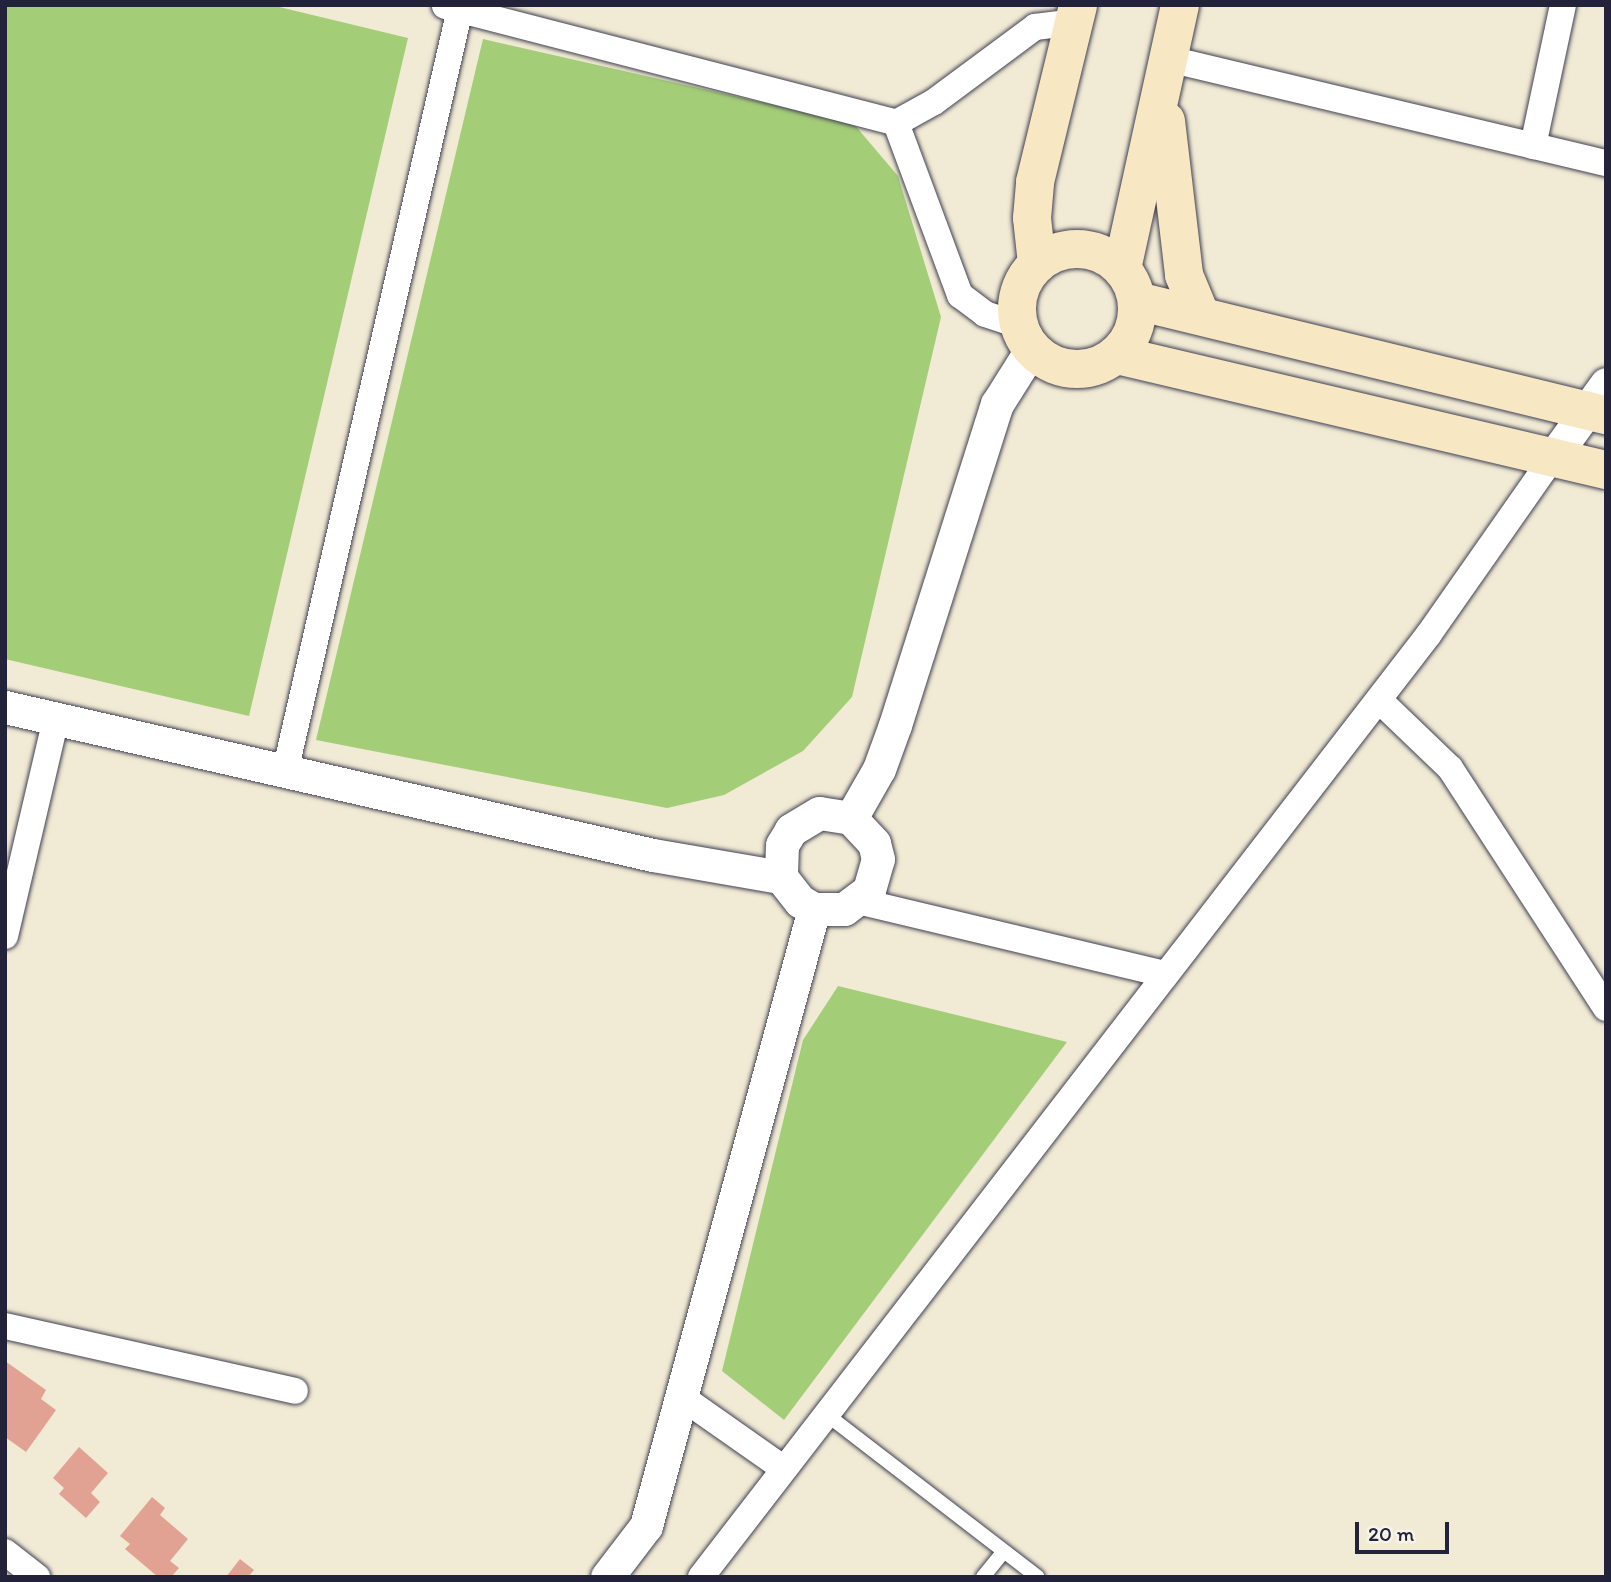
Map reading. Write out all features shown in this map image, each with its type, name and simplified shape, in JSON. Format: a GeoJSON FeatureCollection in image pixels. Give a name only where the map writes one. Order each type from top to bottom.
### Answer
{"type":"FeatureCollection","features":[{"type":"Feature","properties":{"kind":"main road"},"geometry":{"type":"LineString","coordinates":[[1180,5],[1130,285],[1133,331],[1117,355],[1101,365],[1073,369],[1046,362],[1025,337],[1019,292],[1037,264],[1053,254],[1090,250],[1130,285],[1201,316],[1599,403]]}},
{"type":"Feature","properties":{"kind":"main road"},"geometry":{"type":"LineString","coordinates":[[1037,264],[1032,218],[1035,182],[1076,14]]}},
{"type":"Feature","properties":{"kind":"main road"},"geometry":{"type":"LineString","coordinates":[[1166,72],[1184,275],[1201,316]]}},
{"type":"Feature","properties":{"kind":"main road"},"geometry":{"type":"LineString","coordinates":[[1117,355],[1606,470]]}},
{"type":"Feature","properties":{"kind":"street"},"geometry":{"type":"LineString","coordinates":[[1533,146],[1563,5]]}},
{"type":"Feature","properties":{"kind":"street"},"geometry":{"type":"LineString","coordinates":[[285,772],[455,7],[547,18],[896,123],[934,102],[1035,27],[1076,14]]}},
{"type":"Feature","properties":{"kind":"street"},"geometry":{"type":"LineString","coordinates":[[1166,72],[1606,163]]}},
{"type":"Feature","properties":{"kind":"street"},"geometry":{"type":"LineString","coordinates":[[851,818],[879,769],[895,725],[998,404],[1025,337],[985,314],[960,295],[896,123]]}},
{"type":"Feature","properties":{"kind":"street"},"geometry":{"type":"LineString","coordinates":[[701,1577],[1379,700],[1553,457],[1599,403]]}},
{"type":"Feature","properties":{"kind":"street"},"geometry":{"type":"LineString","coordinates":[[1379,700],[1450,768],[1606,1008]]}},
{"type":"Feature","properties":{"kind":"street"},"geometry":{"type":"LineString","coordinates":[[5,708],[653,855],[781,877]]}},
{"type":"Feature","properties":{"kind":"street"},"geometry":{"type":"LineString","coordinates":[[5,936],[55,719]]}},
{"type":"Feature","properties":{"kind":"street"},"geometry":{"type":"LineString","coordinates":[[858,901],[876,876],[878,859],[869,836],[851,818],[819,813],[803,819],[782,845],[781,877],[800,901],[814,909],[829,911],[858,901],[1165,974]]}},
{"type":"Feature","properties":{"kind":"street"},"geometry":{"type":"LineString","coordinates":[[607,1577],[646,1526],[814,909]]}},
{"type":"Feature","properties":{"kind":"street"},"geometry":{"type":"LineString","coordinates":[[5,1326],[295,1391]]}},
{"type":"Feature","properties":{"kind":"street"},"geometry":{"type":"LineString","coordinates":[[683,1398],[784,1469]]}},
{"type":"Feature","properties":{"kind":"street"},"geometry":{"type":"LineString","coordinates":[[5,1552],[37,1577]]}},
{"type":"Feature","properties":{"kind":"lane"},"geometry":{"type":"LineString","coordinates":[[826,1414],[1038,1577]]}},
{"type":"Feature","properties":{"kind":"lane"},"geometry":{"type":"LineString","coordinates":[[984,1577],[1004,1551]]}},
{"type":"Feature","properties":{"kind":"green space"},"geometry":{"type":"Polygon","coordinates":[[[5,5],[271,5],[408,38],[249,716],[5,659],[5,5]]]}},
{"type":"Feature","properties":{"kind":"green space"},"geometry":{"type":"Polygon","coordinates":[[[483,39],[853,123],[898,176],[941,317],[852,697],[803,751],[724,795],[667,808],[316,740],[483,39]]]}},
{"type":"Feature","properties":{"kind":"green space"},"geometry":{"type":"Polygon","coordinates":[[[838,986],[1067,1042],[784,1420],[722,1371],[803,1040],[838,986]]]}},
{"type":"Feature","properties":{"kind":"building"},"geometry":{"type":"Polygon","coordinates":[[[5,1361],[46,1390],[41,1399],[56,1410],[26,1452],[5,1437],[5,1361]]]}},
{"type":"Feature","properties":{"kind":"building"},"geometry":{"type":"Polygon","coordinates":[[[79,1447],[108,1473],[91,1493],[100,1502],[86,1518],[59,1494],[64,1488],[53,1478],[79,1447]]]}},
{"type":"Feature","properties":{"kind":"building"},"geometry":{"type":"Polygon","coordinates":[[[152,1497],[165,1508],[160,1515],[188,1539],[170,1561],[179,1568],[171,1577],[158,1577],[125,1549],[130,1544],[120,1536],[152,1497]]]}},
{"type":"Feature","properties":{"kind":"building"},"geometry":{"type":"Polygon","coordinates":[[[240,1559],[254,1570],[248,1577],[226,1577],[240,1559]]]}}]}
